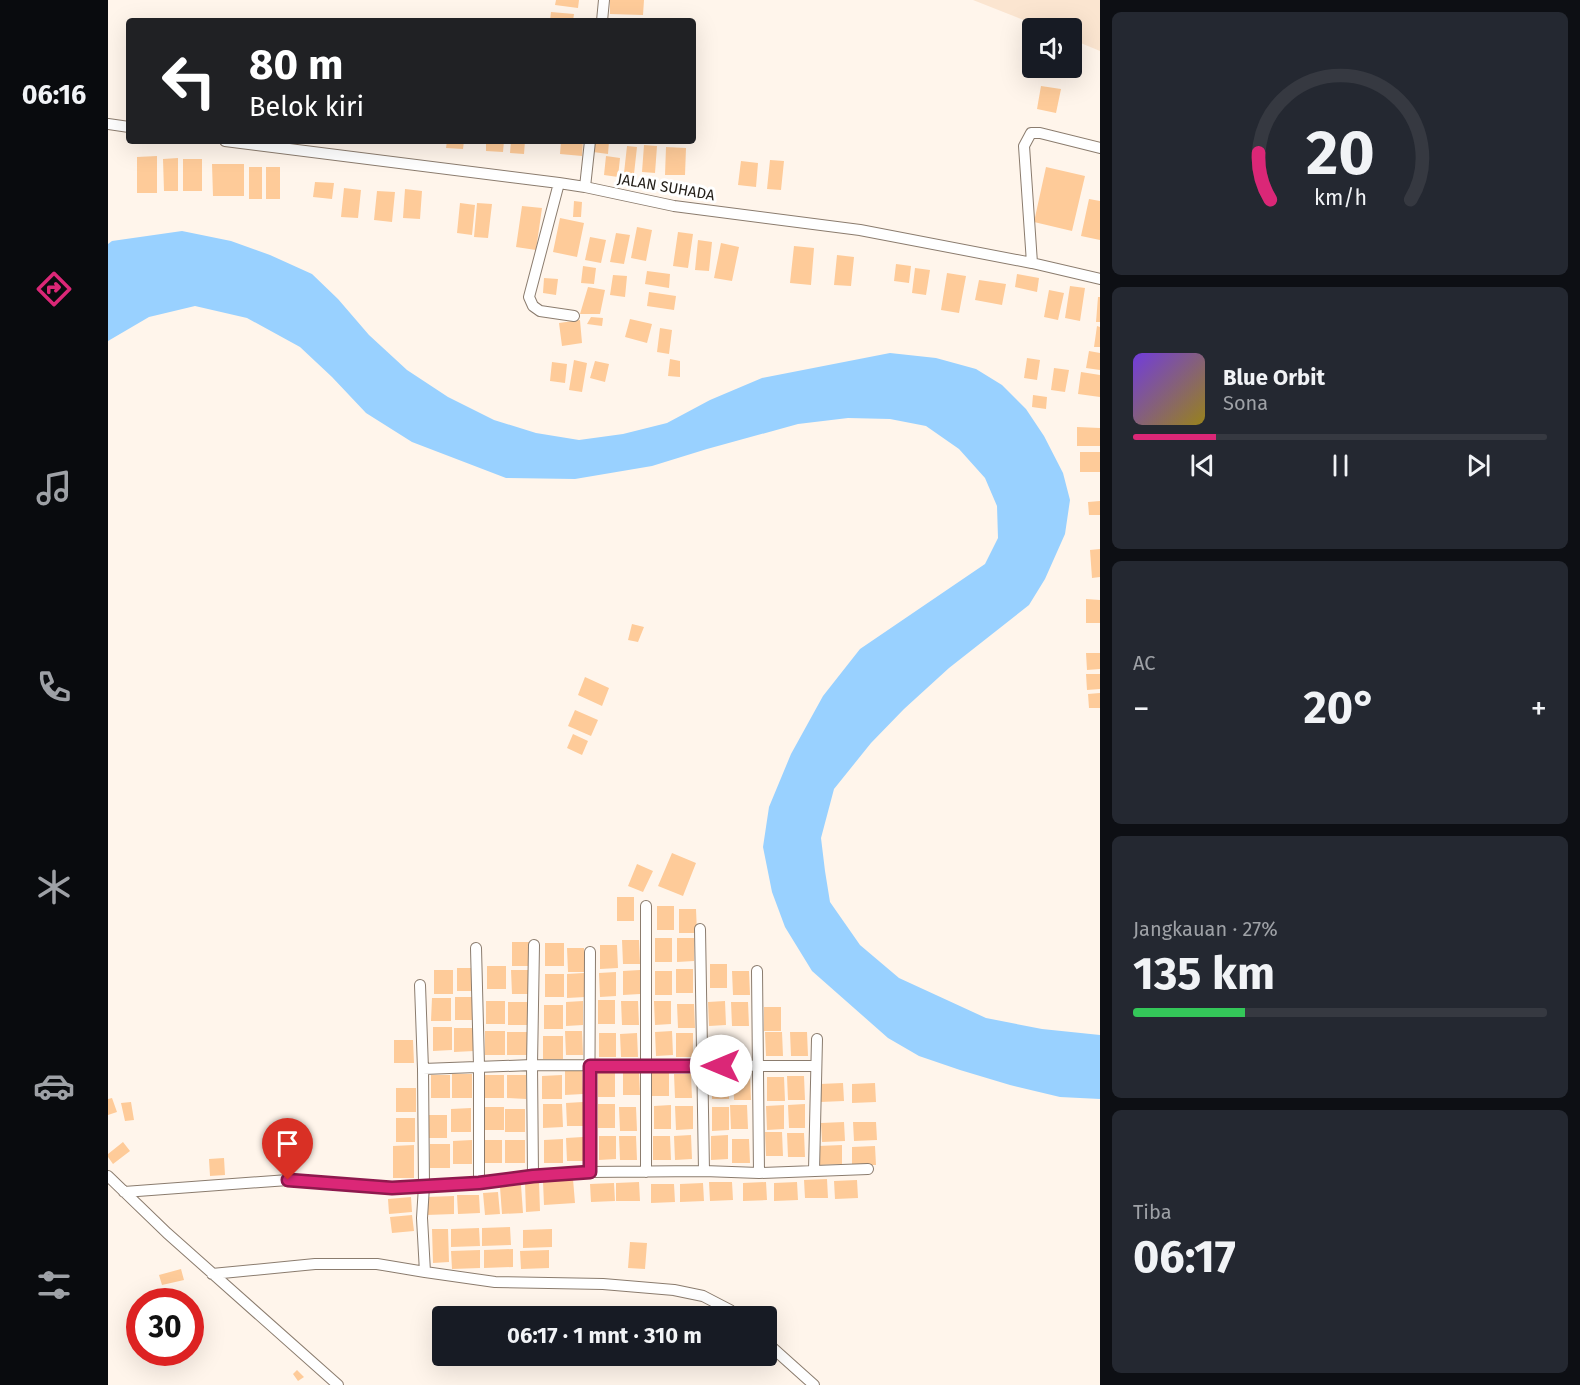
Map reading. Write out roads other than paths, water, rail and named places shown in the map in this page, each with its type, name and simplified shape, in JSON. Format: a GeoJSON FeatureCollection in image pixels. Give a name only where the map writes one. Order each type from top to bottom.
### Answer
{"type":"FeatureCollection","features":[{"type":"Feature","properties":{"kind":"street"},"geometry":{"type":"LineString","coordinates":[[602,18],[604,0]]}},
{"type":"Feature","properties":{"kind":"street"},"geometry":{"type":"LineString","coordinates":[[108,124],[126,127]]}},
{"type":"Feature","properties":{"kind":"street"},"geometry":{"type":"LineString","coordinates":[[1032,263],[1024,146],[1031,133],[1040,133],[1100,148]]}},
{"type":"Feature","properties":{"kind":"street","name":"JALAN SUHADA"},"geometry":{"type":"LineString","coordinates":[[249,144],[559,183],[674,206],[860,230],[1032,263],[1100,279]]}},
{"type":"Feature","properties":{"kind":"street"},"geometry":{"type":"LineString","coordinates":[[585,187],[590,144]]}},
{"type":"Feature","properties":{"kind":"street"},"geometry":{"type":"LineString","coordinates":[[559,183],[529,297],[533,306],[540,311],[574,316]]}},
{"type":"Feature","properties":{"kind":"street"},"geometry":{"type":"LineString","coordinates":[[646,906],[646,1172]]}},
{"type":"Feature","properties":{"kind":"street"},"geometry":{"type":"LineString","coordinates":[[700,929],[704,1171]]}},
{"type":"Feature","properties":{"kind":"street"},"geometry":{"type":"LineString","coordinates":[[533,1176],[534,945]]}},
{"type":"Feature","properties":{"kind":"street"},"geometry":{"type":"LineString","coordinates":[[476,948],[479,1183]]}},
{"type":"Feature","properties":{"kind":"street"},"geometry":{"type":"LineString","coordinates":[[590,952],[590,1172]]}},
{"type":"Feature","properties":{"kind":"street"},"geometry":{"type":"LineString","coordinates":[[757,971],[759,1173]]}},
{"type":"Feature","properties":{"kind":"street"},"geometry":{"type":"LineString","coordinates":[[420,985],[423,1069],[422,1218],[425,1272]]}},
{"type":"Feature","properties":{"kind":"street"},"geometry":{"type":"LineString","coordinates":[[814,1170],[817,1039]]}},
{"type":"Feature","properties":{"kind":"street"},"geometry":{"type":"LineString","coordinates":[[423,1069],[532,1065],[816,1066]]}},
{"type":"Feature","properties":{"kind":"street"},"geometry":{"type":"LineString","coordinates":[[124,1192],[288,1180],[392,1188],[479,1183],[590,1172],[759,1173],[868,1169]]}},
{"type":"Feature","properties":{"kind":"street"},"geometry":{"type":"LineString","coordinates":[[108,1176],[212,1274],[338,1385]]}},
{"type":"Feature","properties":{"kind":"street"},"geometry":{"type":"LineString","coordinates":[[212,1274],[315,1264],[377,1264],[495,1281],[603,1284],[674,1290],[703,1296],[722,1306]]}},
{"type":"Feature","properties":{"kind":"street"},"geometry":{"type":"LineString","coordinates":[[777,1352],[814,1385]]}},
{"type":"Feature","properties":{"kind":"water"},"geometry":{"type":"Polygon","coordinates":[[[182,231],[231,241],[312,274],[338,299],[369,335],[407,370],[448,397],[494,420],[536,433],[579,440],[623,434],[667,423],[710,400],[762,378],[890,353],[936,358],[976,369],[1002,385],[1026,409],[1044,436],[1063,473],[1070,500],[1065,534],[1045,579],[1029,605],[949,668],[904,709],[871,743],[834,789],[821,838],[825,871],[830,902],[860,945],[899,978],[986,1018],[1042,1029],[1100,1035],[1100,1099],[1060,1097],[1010,1085],[919,1056],[888,1038],[812,971],[785,927],[772,892],[763,847],[769,807],[791,754],[823,696],[860,649],[985,564],[998,538],[997,506],[985,478],[959,449],[926,426],[890,419],[848,418],[798,424],[652,466],[575,479],[506,478],[412,442],[366,413],[300,347],[247,318],[195,306],[149,317],[108,341],[108,244],[112,241],[182,231]]]}}]}
